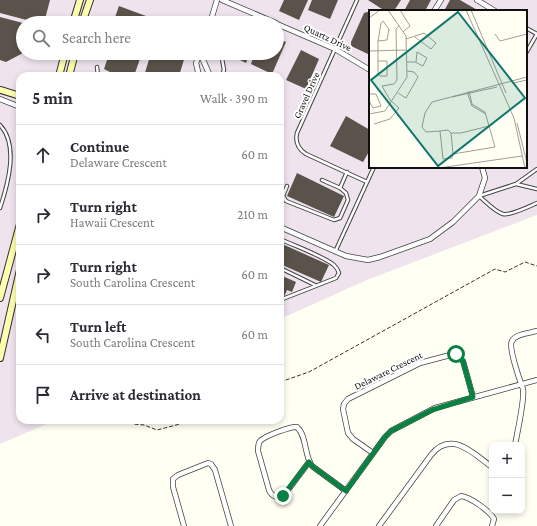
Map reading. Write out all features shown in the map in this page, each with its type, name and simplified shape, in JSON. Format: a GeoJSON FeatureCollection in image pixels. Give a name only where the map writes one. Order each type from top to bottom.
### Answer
{"type":"FeatureCollection","features":[{"type":"Feature","properties":{"kind":"main road"},"geometry":{"type":"LineString","coordinates":[[75,16],[80,0]]}},
{"type":"Feature","properties":{"kind":"main road"},"geometry":{"type":"LineString","coordinates":[[84,16],[90,0]]}},
{"type":"Feature","properties":{"kind":"main road"},"geometry":{"type":"LineString","coordinates":[[60,72],[63,60]]}},
{"type":"Feature","properties":{"kind":"main road"},"geometry":{"type":"LineString","coordinates":[[70,72],[73,60]]}},
{"type":"Feature","properties":{"kind":"main road"},"geometry":{"type":"LineString","coordinates":[[1,90],[16,96]]}},
{"type":"Feature","properties":{"kind":"main road"},"geometry":{"type":"LineString","coordinates":[[0,298],[16,239]]}},
{"type":"Feature","properties":{"kind":"main road"},"geometry":{"type":"LineString","coordinates":[[0,358],[16,288]]}},
{"type":"Feature","properties":{"kind":"street"},"geometry":{"type":"LineString","coordinates":[[212,16],[217,0]]}},
{"type":"Feature","properties":{"kind":"street","name":"Quartz Drive"},"geometry":{"type":"LineString","coordinates":[[222,0],[260,16]]}},
{"type":"Feature","properties":{"kind":"street"},"geometry":{"type":"LineString","coordinates":[[435,10],[441,0]]}},
{"type":"Feature","properties":{"kind":"street"},"geometry":{"type":"LineString","coordinates":[[477,0],[494,10]]}},
{"type":"Feature","properties":{"kind":"street","name":"Quartz Drive"},"geometry":{"type":"LineString","coordinates":[[284,27],[335,49],[369,69]]}},
{"type":"Feature","properties":{"kind":"street"},"geometry":{"type":"LineString","coordinates":[[197,60],[196,63],[198,72]]}},
{"type":"Feature","properties":{"kind":"street"},"geometry":{"type":"LineString","coordinates":[[203,60],[208,72]]}},
{"type":"Feature","properties":{"kind":"street"},"geometry":{"type":"LineString","coordinates":[[0,99],[16,105]]}},
{"type":"Feature","properties":{"kind":"street"},"geometry":{"type":"LineString","coordinates":[[284,228],[346,256],[368,260],[380,257],[430,238],[453,222],[479,196],[485,178],[482,168]]}},
{"type":"Feature","properties":{"kind":"street"},"geometry":{"type":"LineString","coordinates":[[516,442],[523,391],[511,343],[517,336],[537,330]]}},
{"type":"Feature","properties":{"kind":"street","name":"Delaware Crescent"},"geometry":{"type":"LineString","coordinates":[[373,453],[353,439],[348,433],[343,409],[344,404],[348,400],[420,363],[454,354],[463,361],[473,397]]}},
{"type":"Feature","properties":{"kind":"street"},"geometry":{"type":"LineString","coordinates":[[320,526],[373,453],[387,435],[396,428],[432,410],[473,397],[537,380]]}},
{"type":"Feature","properties":{"kind":"street"},"geometry":{"type":"LineString","coordinates":[[309,462],[285,494],[281,496],[274,496],[269,490],[258,451],[258,446],[263,439],[295,426],[301,432],[309,462],[312,466],[346,491]]}},
{"type":"Feature","properties":{"kind":"street"},"geometry":{"type":"LineString","coordinates":[[378,526],[431,454],[439,446],[448,443],[460,445],[489,465]]}},
{"type":"Feature","properties":{"kind":"street"},"geometry":{"type":"LineString","coordinates":[[184,526],[173,487],[174,479],[178,475],[208,463],[211,464],[215,470],[231,526]]}},
{"type":"Feature","properties":{"kind":"street"},"geometry":{"type":"LineString","coordinates":[[436,526],[454,500],[461,496],[468,498],[490,513],[494,519],[492,526]]}},
{"type":"Feature","properties":{"kind":"lane","name":"Gravel Drive"},"geometry":{"type":"LineString","coordinates":[[357,0],[297,133],[296,139],[298,147],[303,152],[368,182]]}},
{"type":"Feature","properties":{"kind":"lane"},"geometry":{"type":"LineString","coordinates":[[527,29],[537,34],[527,51]]}},
{"type":"Feature","properties":{"kind":"lane"},"geometry":{"type":"LineString","coordinates":[[222,60],[223,72]]}},
{"type":"Feature","properties":{"kind":"lane"},"geometry":{"type":"LineString","coordinates":[[97,67],[98,72]]}},
{"type":"Feature","properties":{"kind":"lane"},"geometry":{"type":"LineString","coordinates":[[0,124],[5,130],[9,140],[10,169],[7,187],[0,208]]}},
{"type":"Feature","properties":{"kind":"lane"},"geometry":{"type":"LineString","coordinates":[[335,252],[374,168]]}},
{"type":"Feature","properties":{"kind":"lane"},"geometry":{"type":"LineString","coordinates":[[479,196],[516,184],[537,169]]}},
{"type":"Feature","properties":{"kind":"lane"},"geometry":{"type":"LineString","coordinates":[[340,188],[346,172]]}},
{"type":"Feature","properties":{"kind":"lane"},"geometry":{"type":"LineString","coordinates":[[284,198],[286,201],[334,220],[340,218],[348,200],[346,193],[340,188],[322,180]]}},
{"type":"Feature","properties":{"kind":"lane"},"geometry":{"type":"LineString","coordinates":[[516,184],[537,188]]}},
{"type":"Feature","properties":{"kind":"lane"},"geometry":{"type":"LineString","coordinates":[[284,194],[287,186]]}},
{"type":"Feature","properties":{"kind":"lane"},"geometry":{"type":"LineString","coordinates":[[479,196],[503,214],[510,213],[537,203]]}},
{"type":"Feature","properties":{"kind":"lane"},"geometry":{"type":"LineString","coordinates":[[284,241],[334,264],[339,273],[336,278],[284,298]]}},
{"type":"Feature","properties":{"kind":"lane"},"geometry":{"type":"LineString","coordinates":[[284,270],[315,285]]}},
{"type":"Feature","properties":{"kind":"path"},"geometry":{"type":"LineString","coordinates":[[284,381],[309,372],[495,268],[505,272],[524,262],[537,266]]}},
{"type":"Feature","properties":{"kind":"path"},"geometry":{"type":"LineString","coordinates":[[133,424],[144,425],[157,430],[180,424]]}},
{"type":"Feature","properties":{"kind":"shaded area"},"geometry":{"type":"Polygon","coordinates":[[[0,0],[537,0],[537,215],[367,280],[284,317],[284,72],[16,72],[16,424],[47,424],[0,444],[0,0]]]}},
{"type":"Feature","properties":{"kind":"building"},"geometry":{"type":"Polygon","coordinates":[[[0,0],[50,0],[46,16],[16,16],[16,17],[0,13],[0,0]]]}},
{"type":"Feature","properties":{"kind":"building"},"geometry":{"type":"Polygon","coordinates":[[[284,0],[308,0],[299,20],[279,11],[284,0]]]}},
{"type":"Feature","properties":{"kind":"building"},"geometry":{"type":"Polygon","coordinates":[[[312,0],[338,0],[330,19],[308,10],[312,0]]]}},
{"type":"Feature","properties":{"kind":"building"},"geometry":{"type":"Polygon","coordinates":[[[368,0],[401,0],[395,10],[383,10],[368,0]]]}},
{"type":"Feature","properties":{"kind":"building"},"geometry":{"type":"Polygon","coordinates":[[[410,0],[431,0],[426,10],[405,10],[410,0]]]}},
{"type":"Feature","properties":{"kind":"building"},"geometry":{"type":"Polygon","coordinates":[[[450,0],[460,0],[477,10],[445,10],[450,0]]]}},
{"type":"Feature","properties":{"kind":"building"},"geometry":{"type":"Polygon","coordinates":[[[119,6],[146,16],[115,16],[119,6]]]}},
{"type":"Feature","properties":{"kind":"building"},"geometry":{"type":"Polygon","coordinates":[[[364,13],[369,13],[369,55],[351,46],[351,42],[364,13]]]}},
{"type":"Feature","properties":{"kind":"building"},"geometry":{"type":"Polygon","coordinates":[[[0,17],[16,21],[16,57],[6,62],[0,60],[0,17]]]}},
{"type":"Feature","properties":{"kind":"building"},"geometry":{"type":"Polygon","coordinates":[[[301,50],[319,59],[306,89],[286,80],[301,50]]]}},
{"type":"Feature","properties":{"kind":"building"},"geometry":{"type":"Polygon","coordinates":[[[107,60],[140,60],[135,72],[110,72],[104,69],[107,60]]]}},
{"type":"Feature","properties":{"kind":"building"},"geometry":{"type":"Polygon","coordinates":[[[149,60],[184,60],[180,72],[145,72],[149,60]]]}},
{"type":"Feature","properties":{"kind":"building"},"geometry":{"type":"Polygon","coordinates":[[[240,60],[247,60],[246,63],[240,60]]]}},
{"type":"Feature","properties":{"kind":"building"},"geometry":{"type":"Polygon","coordinates":[[[252,60],[278,60],[273,72],[268,72],[251,64],[252,60]]]}},
{"type":"Feature","properties":{"kind":"building"},"geometry":{"type":"Polygon","coordinates":[[[346,116],[369,129],[369,152],[363,162],[330,146],[346,116]]]}},
{"type":"Feature","properties":{"kind":"building"},"geometry":{"type":"Polygon","coordinates":[[[297,173],[344,196],[334,217],[287,196],[297,173]]]}},
{"type":"Feature","properties":{"kind":"building"},"geometry":{"type":"Polygon","coordinates":[[[284,245],[329,265],[321,282],[284,266],[284,245]]]}},
{"type":"Feature","properties":{"kind":"building"},"geometry":{"type":"Polygon","coordinates":[[[284,277],[296,282],[292,292],[287,290],[284,297],[284,277]]]}},
{"type":"Feature","properties":{"kind":"route"},"geometry":{"type":"LineString","coordinates":[[283,496],[309,462],[312,466],[346,491],[391,431],[439,407],[473,397],[463,361],[456,354]]}}]}
